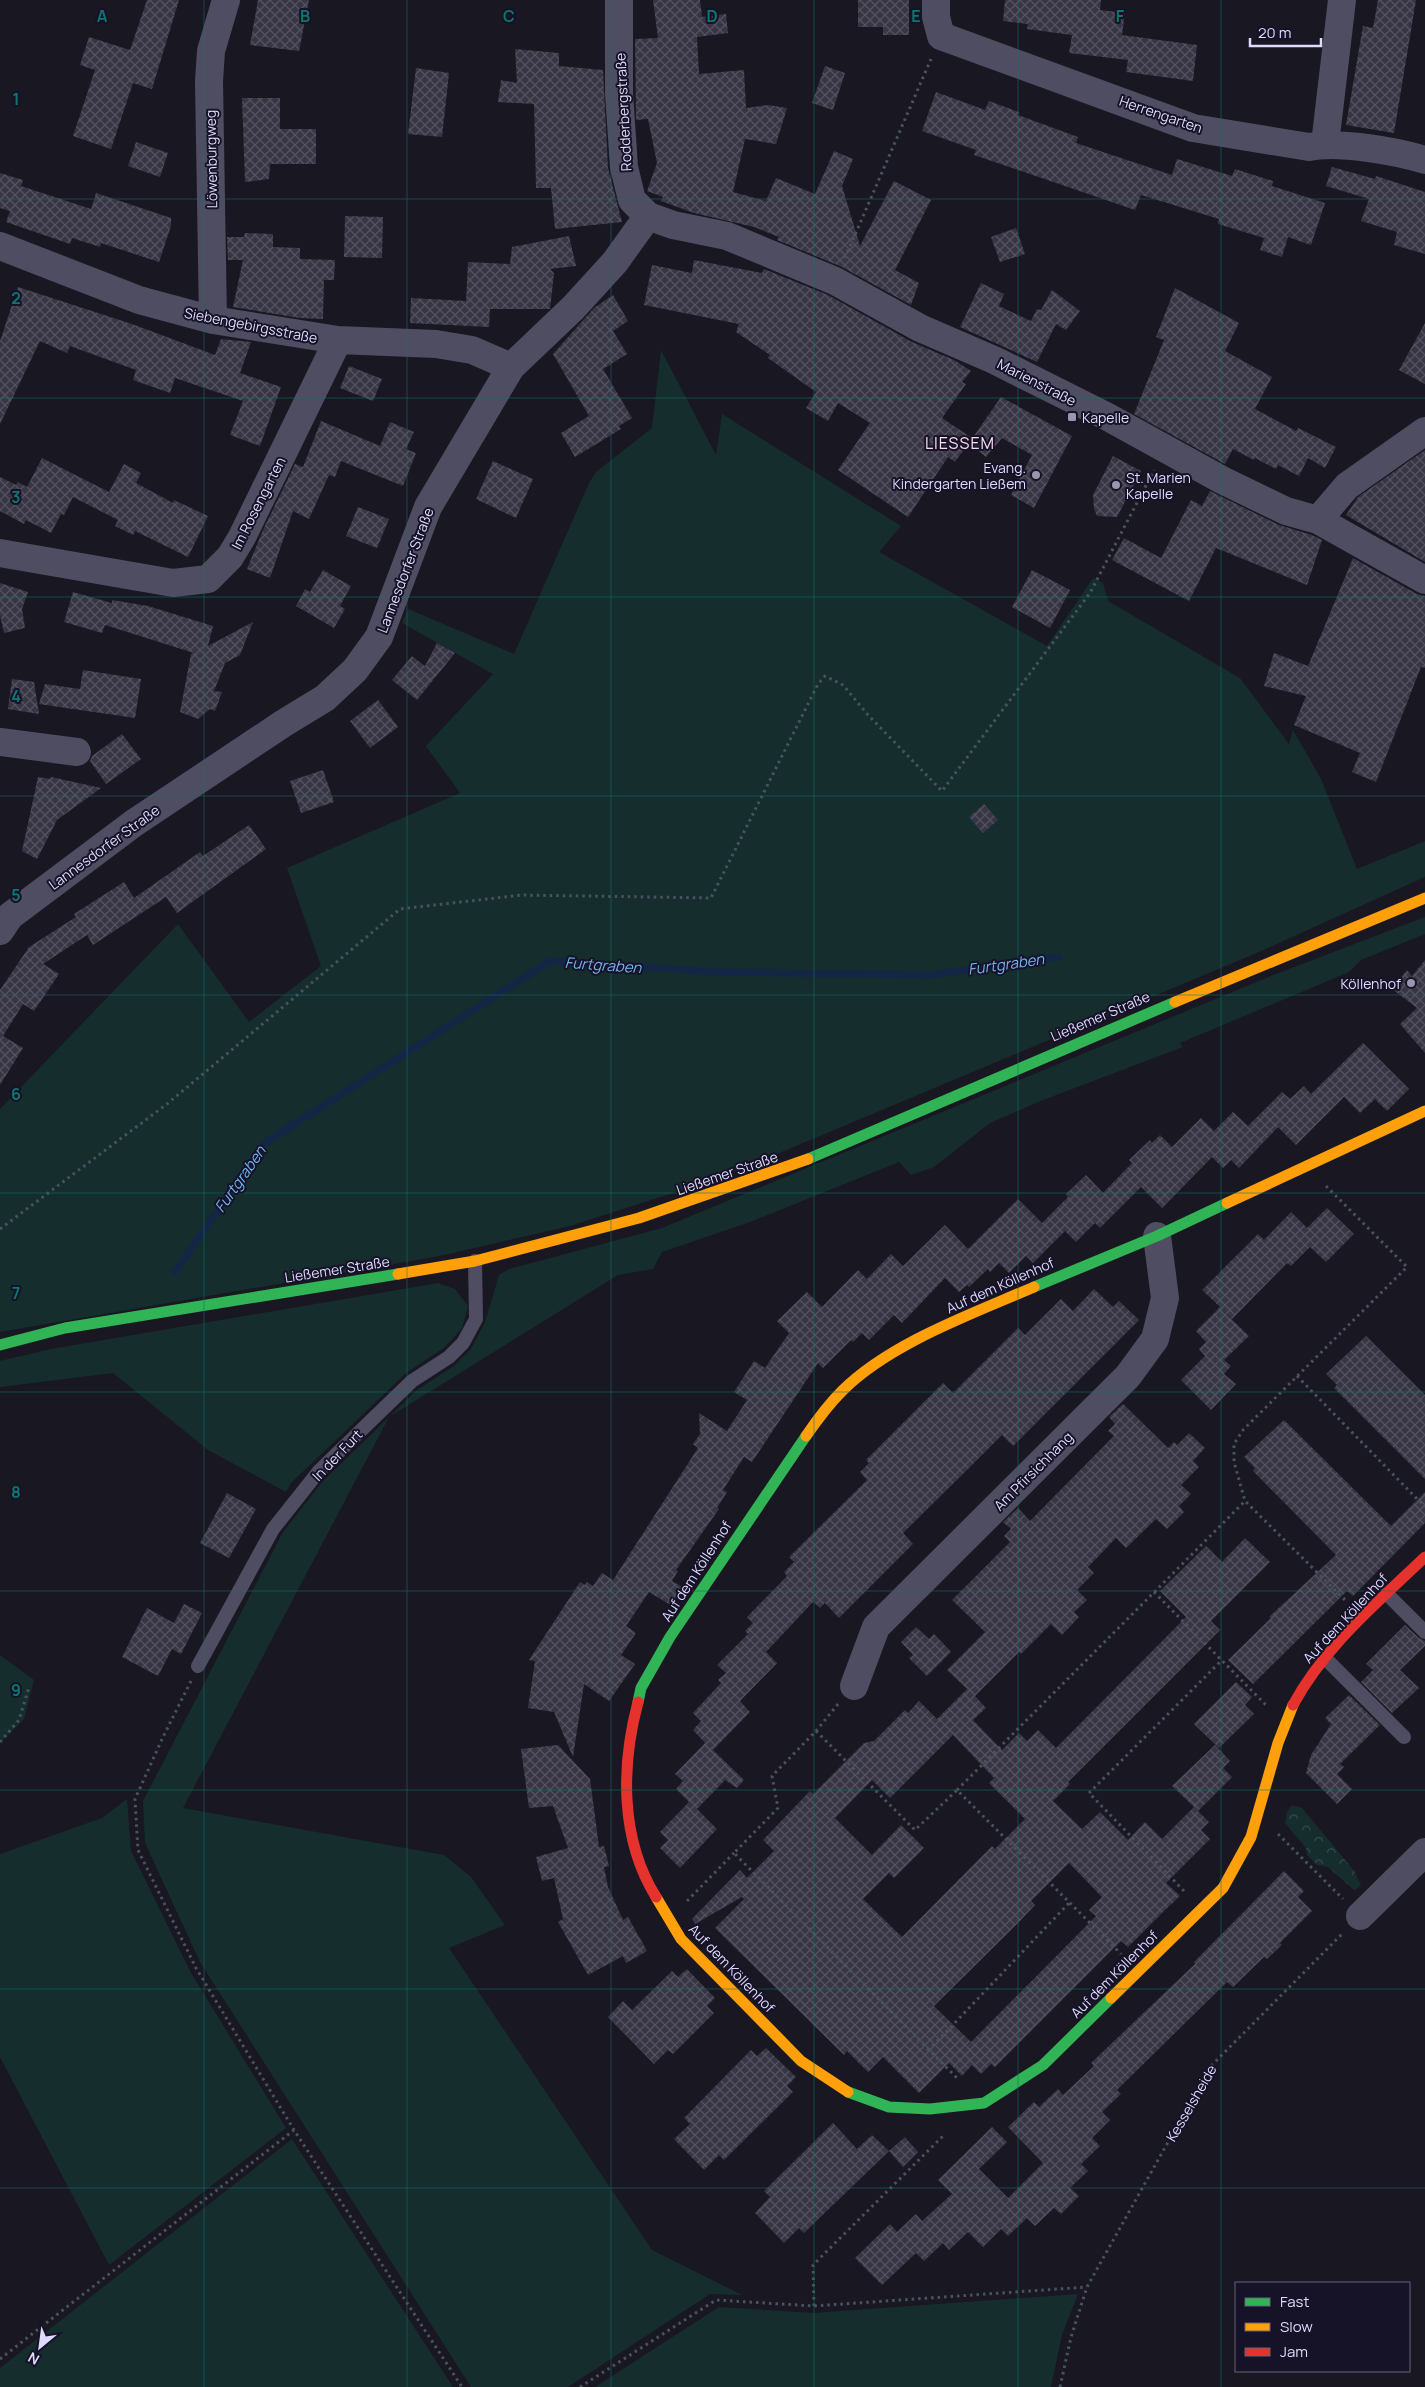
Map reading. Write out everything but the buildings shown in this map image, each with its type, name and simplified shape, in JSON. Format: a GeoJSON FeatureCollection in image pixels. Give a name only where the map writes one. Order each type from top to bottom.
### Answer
{"type":"FeatureCollection","features":[{"type":"Feature","properties":{"kind":"street","name":"Löwenburgweg"},"geometry":{"type":"LineString","coordinates":[[213,320],[209,81],[211,51],[226,0]]}},
{"type":"Feature","properties":{"kind":"street","name":"Rodderbergstraße"},"geometry":{"type":"LineString","coordinates":[[619,0],[619,93],[624,167],[632,200],[648,216]]}},
{"type":"Feature","properties":{"kind":"street"},"geometry":{"type":"LineString","coordinates":[[936,0],[936,17],[941,36]]}},
{"type":"Feature","properties":{"kind":"street"},"geometry":{"type":"LineString","coordinates":[[1325,144],[1342,0]]}},
{"type":"Feature","properties":{"kind":"street","name":"Herrengarten"},"geometry":{"type":"LineString","coordinates":[[941,36],[1193,128],[1309,146],[1325,144],[1378,150],[1425,160]]}},
{"type":"Feature","properties":{"kind":"street","name":"Marienstraße"},"geometry":{"type":"LineString","coordinates":[[648,216],[673,225],[727,236],[835,281],[920,328],[994,360],[1286,511],[1318,520],[1425,580]]}},
{"type":"Feature","properties":{"kind":"street","name":"Lannesdorfer Straße"},"geometry":{"type":"LineString","coordinates":[[0,931],[10,916],[134,823],[284,722],[325,698],[355,670],[379,637],[428,508],[510,366],[573,308],[615,262],[648,216]]}},
{"type":"Feature","properties":{"kind":"street","name":"Siebengebirgsstraße"},"geometry":{"type":"LineString","coordinates":[[2,252],[139,300],[213,320],[338,340],[436,344],[472,350],[510,366]]}},
{"type":"Feature","properties":{"kind":"street","name":"Im Rosengarten"},"geometry":{"type":"LineString","coordinates":[[0,554],[173,582],[208,579],[230,558],[242,537],[338,340]]}},
{"type":"Feature","properties":{"kind":"street"},"geometry":{"type":"LineString","coordinates":[[1318,520],[1347,486],[1425,431]]}},
{"type":"Feature","properties":{"kind":"street"},"geometry":{"type":"LineString","coordinates":[[0,742],[77,752]]}},
{"type":"Feature","properties":{"kind":"street","name":"Ließemer Straße"},"geometry":{"type":"LineString","coordinates":[[0,1345],[65,1328],[475,1261],[639,1218],[788,1168],[1084,1039],[1425,898]]}},
{"type":"Feature","properties":{"kind":"street","name":"Auf dem Köllenhof"},"geometry":{"type":"LineString","coordinates":[[1425,1110],[1308,1167],[1157,1236],[1092,1261],[914,1340],[844,1390],[823,1412],[732,1544],[670,1637],[641,1688],[631,1727],[626,1771],[627,1808],[634,1848],[644,1880],[681,1939],[708,1968],[801,2061],[843,2090],[889,2107],[930,2109],[984,2103],[1043,2065],[1223,1888],[1243,1854],[1255,1822],[1284,1723],[1306,1682],[1325,1658],[1362,1618],[1425,1556]]}},
{"type":"Feature","properties":{"kind":"street","name":"Am Pfirsichhang"},"geometry":{"type":"LineString","coordinates":[[854,1686],[876,1627],[1128,1376],[1156,1339],[1165,1298],[1157,1236]]}},
{"type":"Feature","properties":{"kind":"street"},"geometry":{"type":"LineString","coordinates":[[1360,1916],[1425,1852]]}},
{"type":"Feature","properties":{"kind":"lane","name":"In der Furt"},"geometry":{"type":"LineString","coordinates":[[198,1666],[273,1530],[319,1472],[412,1381],[449,1357],[464,1343],[476,1319],[475,1261]]}},
{"type":"Feature","properties":{"kind":"lane"},"geometry":{"type":"LineString","coordinates":[[1387,1594],[1425,1632]]}},
{"type":"Feature","properties":{"kind":"lane"},"geometry":{"type":"LineString","coordinates":[[1325,1658],[1404,1737]]}},
{"type":"Feature","properties":{"kind":"path"},"geometry":{"type":"LineString","coordinates":[[835,281],[941,36]]}},
{"type":"Feature","properties":{"kind":"path"},"geometry":{"type":"LineString","coordinates":[[0,1229],[167,1104],[400,909],[520,896],[711,898],[818,684],[825,676],[844,685],[868,715],[942,791],[1090,593],[1166,448]]}},
{"type":"Feature","properties":{"kind":"path"},"geometry":{"type":"LineString","coordinates":[[1308,1167],[1407,1267],[1243,1430],[1234,1444],[1234,1462],[1245,1501],[1362,1618]]}},
{"type":"Feature","properties":{"kind":"path"},"geometry":{"type":"LineString","coordinates":[[1298,1376],[1425,1507]]}},
{"type":"Feature","properties":{"kind":"path"},"geometry":{"type":"LineString","coordinates":[[816,1731],[915,1830],[1245,1501]]}},
{"type":"Feature","properties":{"kind":"path"},"geometry":{"type":"LineString","coordinates":[[1154,1592],[1284,1723]]}},
{"type":"Feature","properties":{"kind":"path"},"geometry":{"type":"LineString","coordinates":[[1201,1909],[1089,1793],[1222,1660]]}},
{"type":"Feature","properties":{"kind":"path"},"geometry":{"type":"LineString","coordinates":[[198,1666],[135,1799],[138,1850],[196,1968],[294,2130],[462,2387]]}},
{"type":"Feature","properties":{"kind":"path"},"geometry":{"type":"LineString","coordinates":[[0,1742],[19,1720],[29,1686]]}},
{"type":"Feature","properties":{"kind":"path"},"geometry":{"type":"LineString","coordinates":[[668,1920],[778,1808],[772,1776],[816,1731],[854,1686]]}},
{"type":"Feature","properties":{"kind":"path"},"geometry":{"type":"LineString","coordinates":[[957,1790],[1138,1972]]}},
{"type":"Feature","properties":{"kind":"path"},"geometry":{"type":"LineString","coordinates":[[1255,1822],[1274,1830],[1360,1916]]}},
{"type":"Feature","properties":{"kind":"path"},"geometry":{"type":"LineString","coordinates":[[734,1853],[928,2051],[984,2103]]}},
{"type":"Feature","properties":{"kind":"path"},"geometry":{"type":"LineString","coordinates":[[928,2051],[1070,1902]]}},
{"type":"Feature","properties":{"kind":"path","name":"Kesselsheide"},"geometry":{"type":"LineString","coordinates":[[1060,2387],[1071,2336],[1087,2287],[1210,2067],[1360,1916]]}},
{"type":"Feature","properties":{"kind":"path"},"geometry":{"type":"LineString","coordinates":[[0,2359],[294,2130]]}},
{"type":"Feature","properties":{"kind":"path"},"geometry":{"type":"LineString","coordinates":[[814,2306],[813,2265],[921,2158]]}},
{"type":"Feature","properties":{"kind":"path"},"geometry":{"type":"LineString","coordinates":[[580,2387],[716,2300],[814,2306],[1087,2287]]}},
{"type":"Feature","properties":{"kind":"green space"},"geometry":{"type":"Polygon","coordinates":[[[661,350],[716,455],[722,414],[901,526],[879,552],[1047,646],[1093,578],[1103,583],[1108,601],[1240,678],[1289,744],[1293,730],[1321,779],[1357,869],[1425,841],[1425,877],[1252,955],[717,1179],[570,1226],[440,1256],[0,1332],[0,1109],[178,924],[249,1022],[321,966],[287,868],[460,793],[426,746],[493,674],[402,623],[408,609],[514,654],[589,483],[596,472],[652,428],[661,350]]]}},
{"type":"Feature","properties":{"kind":"green space"},"geometry":{"type":"Polygon","coordinates":[[[1425,917],[1425,934],[1361,960],[1349,972],[1180,1043],[1183,1047],[1043,1100],[990,1123],[934,1167],[911,1175],[899,1162],[750,1222],[662,1252],[653,1269],[618,1275],[389,1417],[417,1390],[454,1366],[471,1349],[485,1322],[499,1275],[509,1269],[662,1228],[1271,976],[1425,917]]]}},
{"type":"Feature","properties":{"kind":"green space"},"geometry":{"type":"Polygon","coordinates":[[[438,1283],[455,1289],[468,1306],[462,1328],[445,1347],[405,1374],[291,1483],[286,1492],[208,1450],[113,1373],[0,1387],[0,1361],[51,1349],[438,1283]]]}},
{"type":"Feature","properties":{"kind":"green space"},"geometry":{"type":"Polygon","coordinates":[[[389,1417],[183,1808],[444,1855],[471,1877],[505,1925],[449,1948],[652,2250],[742,2295],[710,2294],[568,2387],[471,2387],[200,1962],[145,1843],[143,1801],[283,1532],[323,1481],[389,1417]]]}},
{"type":"Feature","properties":{"kind":"green space"},"geometry":{"type":"Polygon","coordinates":[[[0,1655],[34,1680],[24,1719],[0,1743],[0,1655]]]}},
{"type":"Feature","properties":{"kind":"green space"},"geometry":{"type":"Polygon","coordinates":[[[127,1799],[131,1851],[191,1973],[286,2128],[109,2265],[0,2057],[0,1854],[102,1818],[127,1799]]]}},
{"type":"Feature","properties":{"kind":"green space"},"geometry":{"type":"Polygon","coordinates":[[[1292,1805],[1302,1808],[1355,1872],[1361,1886],[1354,1890],[1328,1867],[1317,1865],[1307,1855],[1306,1848],[1285,1823],[1287,1812],[1292,1805]]]}},
{"type":"Feature","properties":{"kind":"green space"},"geometry":{"type":"Polygon","coordinates":[[[292,2139],[453,2387],[0,2387],[0,2368],[292,2139]]]}},
{"type":"Feature","properties":{"kind":"green space"},"geometry":{"type":"Polygon","coordinates":[[[1078,2294],[1062,2335],[1051,2387],[595,2387],[719,2307],[813,2313],[1078,2294]]]}},
{"type":"Feature","properties":{"kind":"waterway","name":"Furtgraben"},"geometry":{"type":"LineString","coordinates":[[175,1272],[265,1143],[550,961],[717,972],[931,975],[1059,957]]}},
{"type":"Feature","properties":{"kind":"traffic: fast"},"geometry":{"type":"LineString","coordinates":[[808,1159],[1175,1002]]}},
{"type":"Feature","properties":{"kind":"traffic: fast"},"geometry":{"type":"LineString","coordinates":[[1034,1287],[1157,1236],[1227,1203]]}},
{"type":"Feature","properties":{"kind":"traffic: fast"},"geometry":{"type":"LineString","coordinates":[[0,1345],[65,1328],[398,1274]]}},
{"type":"Feature","properties":{"kind":"traffic: fast"},"geometry":{"type":"LineString","coordinates":[[638,1702],[641,1688],[670,1637],[806,1436]]}},
{"type":"Feature","properties":{"kind":"traffic: fast"},"geometry":{"type":"LineString","coordinates":[[848,2092],[889,2107],[930,2109],[984,2103],[1043,2065],[1111,1998]]}},
{"type":"Feature","properties":{"kind":"traffic: slow"},"geometry":{"type":"LineString","coordinates":[[1175,1002],[1425,898]]}},
{"type":"Feature","properties":{"kind":"traffic: slow"},"geometry":{"type":"LineString","coordinates":[[1227,1203],[1425,1111]]}},
{"type":"Feature","properties":{"kind":"traffic: slow"},"geometry":{"type":"LineString","coordinates":[[398,1274],[475,1261],[639,1218],[808,1159]]}},
{"type":"Feature","properties":{"kind":"traffic: slow"},"geometry":{"type":"LineString","coordinates":[[806,1436],[842,1391],[861,1374],[884,1358],[933,1331],[1034,1287]]}},
{"type":"Feature","properties":{"kind":"traffic: slow"},"geometry":{"type":"LineString","coordinates":[[1111,1998],[1223,1888],[1251,1837],[1278,1743],[1293,1705]]}},
{"type":"Feature","properties":{"kind":"traffic: slow"},"geometry":{"type":"LineString","coordinates":[[656,1897],[681,1939],[801,2061],[848,2092]]}},
{"type":"Feature","properties":{"kind":"traffic: jam"},"geometry":{"type":"LineString","coordinates":[[1293,1705],[1320,1663],[1336,1644],[1425,1557]]}},
{"type":"Feature","properties":{"kind":"traffic: jam"},"geometry":{"type":"LineString","coordinates":[[638,1702],[632,1726],[629,1751],[627,1802],[630,1827],[636,1851],[644,1875],[656,1897]]}},
{"type":"Feature","properties":{"kind":"place","name":"Kapelle"},"geometry":{"type":"Point","coordinates":[1072,417]}},
{"type":"Feature","properties":{"kind":"place","name":"Evang. Kindergarten Ließem"},"geometry":{"type":"Point","coordinates":[1036,475]}},
{"type":"Feature","properties":{"kind":"place","name":"St. Marien Kapelle"},"geometry":{"type":"Point","coordinates":[1116,485]}},
{"type":"Feature","properties":{"kind":"place","name":"Köllenhof"},"geometry":{"type":"Point","coordinates":[1411,983]}},
{"type":"Feature","properties":{"kind":"district","name":"LIESSEM"},"geometry":{"type":"Point","coordinates":[960,443]}}]}
